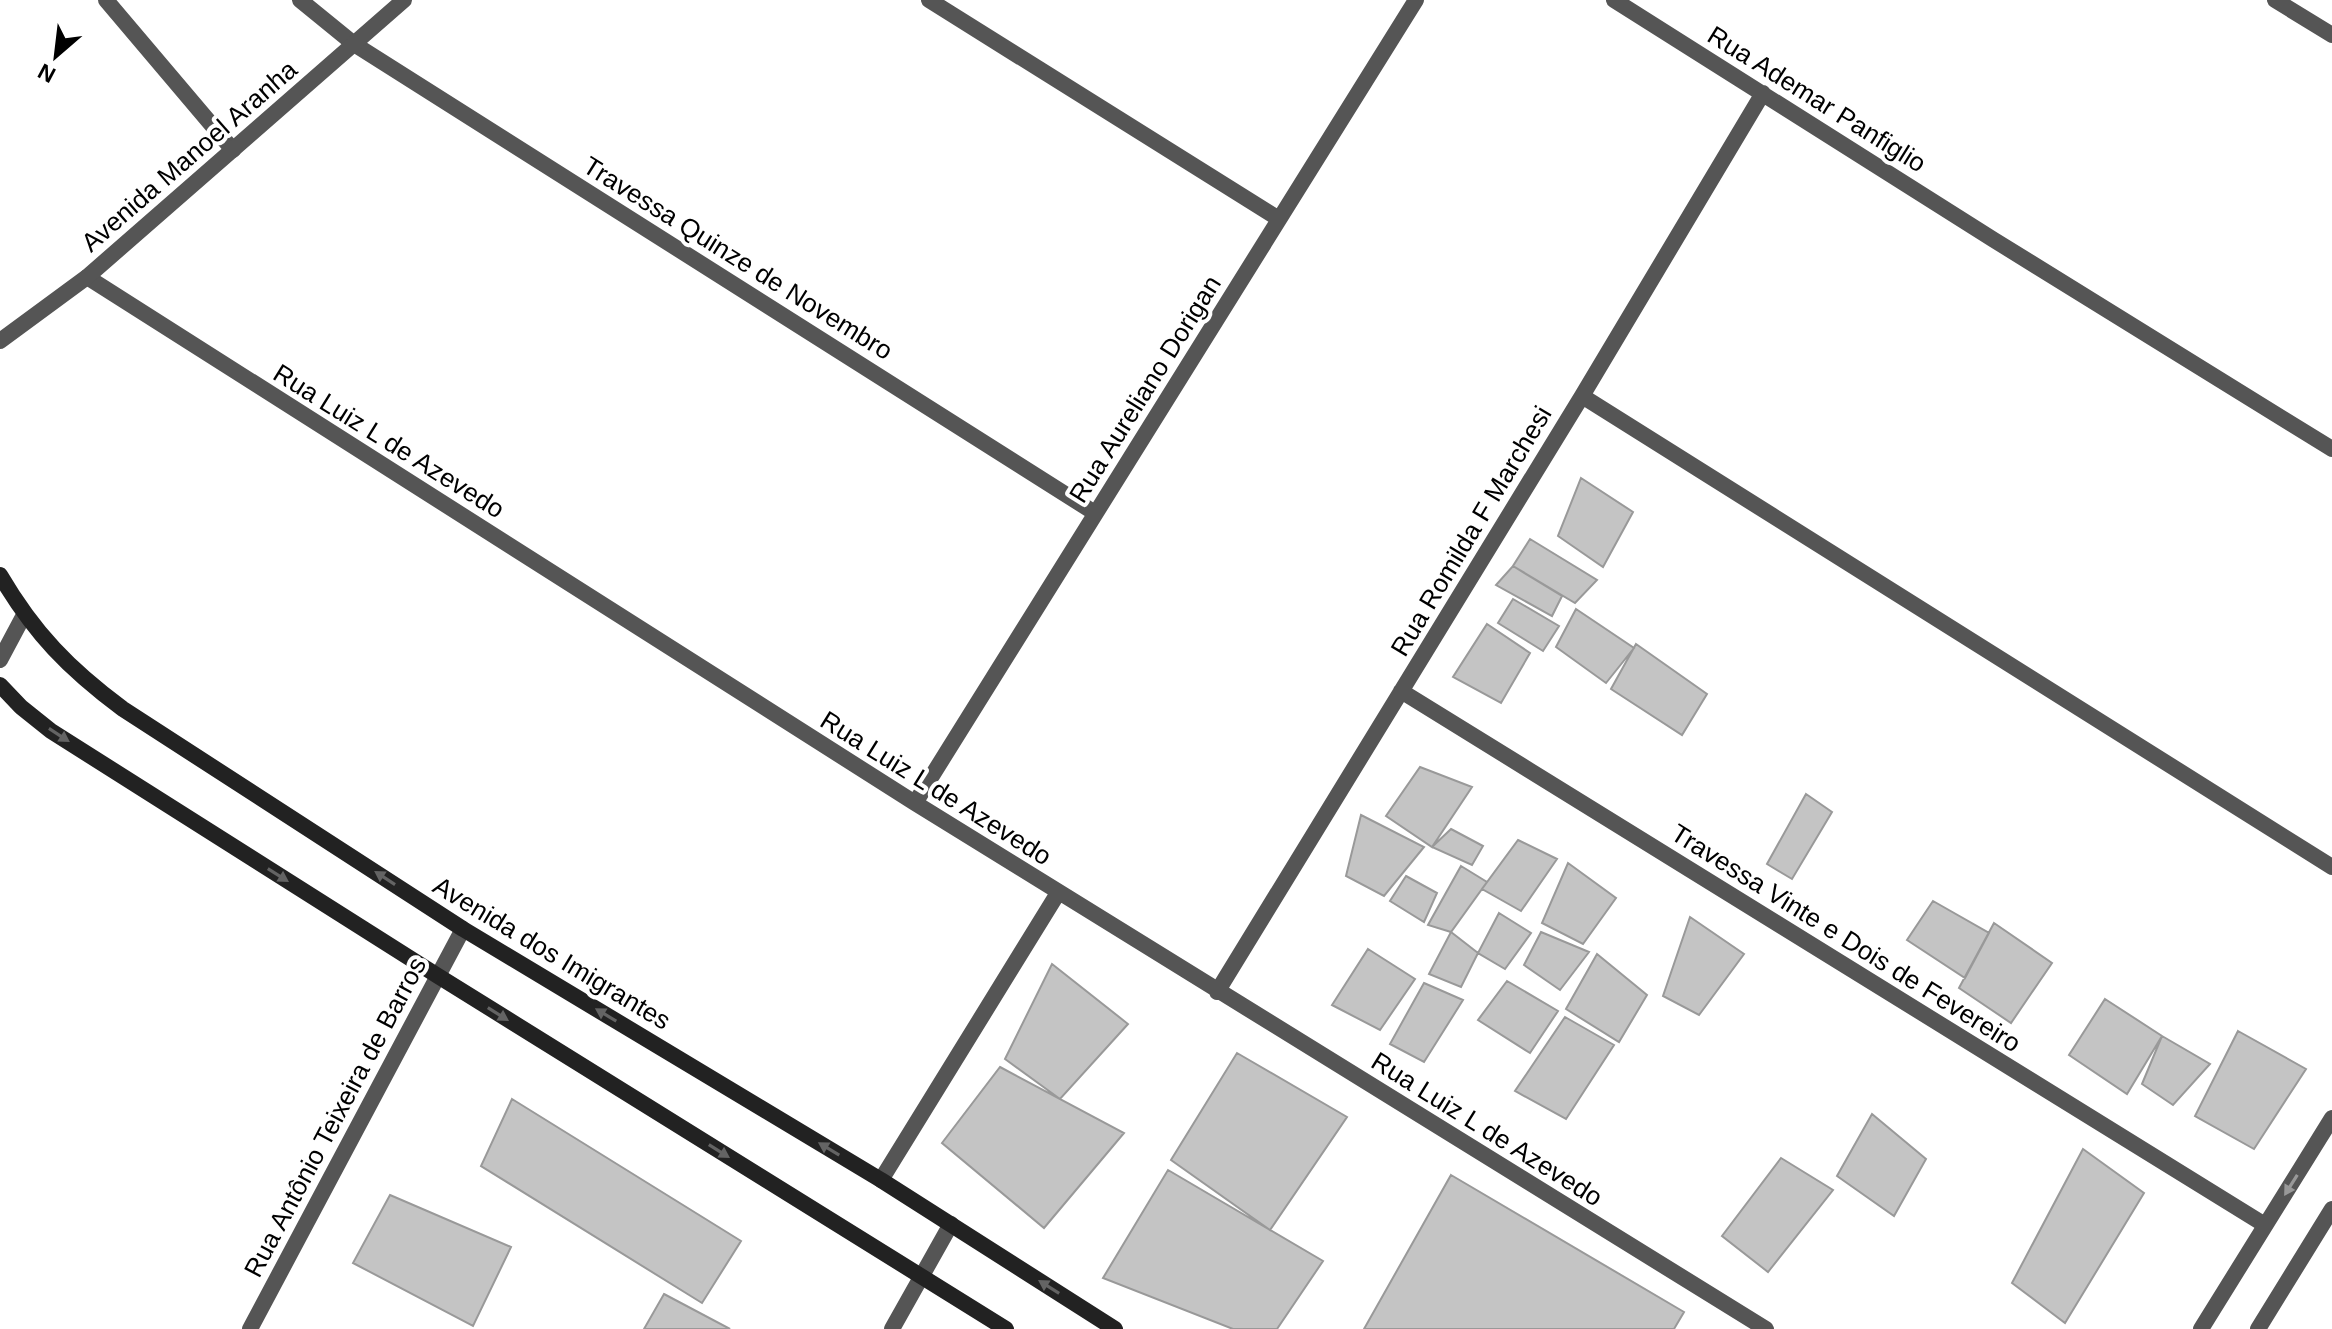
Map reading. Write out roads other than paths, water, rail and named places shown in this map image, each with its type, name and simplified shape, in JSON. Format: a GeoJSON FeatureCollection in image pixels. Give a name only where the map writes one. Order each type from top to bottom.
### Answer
{"type":"FeatureCollection","features":[{"type":"Feature","properties":{"kind":"main road","name":"Avenida dos Imigrantes"},"geometry":{"type":"LineString","coordinates":[[0,575],[24,615],[90,684],[123,709],[463,929],[881,1180],[1115,1329]]}},
{"type":"Feature","properties":{"kind":"main road"},"geometry":{"type":"LineString","coordinates":[[0,685],[51,731],[1006,1329]]}},
{"type":"Feature","properties":{"kind":"street"},"geometry":{"type":"LineString","coordinates":[[106,0],[233,150]]}},
{"type":"Feature","properties":{"kind":"street","name":"Travessa Quinze de Novembro"},"geometry":{"type":"LineString","coordinates":[[300,0],[354,44],[1095,513]]}},
{"type":"Feature","properties":{"kind":"street","name":"Avenida Manoel Aranha"},"geometry":{"type":"LineString","coordinates":[[0,341],[87,277],[404,0]]}},
{"type":"Feature","properties":{"kind":"street"},"geometry":{"type":"LineString","coordinates":[[929,0],[1279,219]]}},
{"type":"Feature","properties":{"kind":"street","name":"Rua Aureliano Dorigan"},"geometry":{"type":"LineString","coordinates":[[915,803],[1416,0]]}},
{"type":"Feature","properties":{"kind":"street","name":"Rua Ademar Panfiglio"},"geometry":{"type":"LineString","coordinates":[[1614,0],[2332,449]]}},
{"type":"Feature","properties":{"kind":"street"},"geometry":{"type":"LineString","coordinates":[[2277,2],[2332,35]]}},
{"type":"Feature","properties":{"kind":"street","name":"Rua Romilda F Marchesi"},"geometry":{"type":"LineString","coordinates":[[1217,992],[1582,396],[1763,93]]}},
{"type":"Feature","properties":{"kind":"street","name":"Rua Luiz L de Azevedo"},"geometry":{"type":"LineString","coordinates":[[87,277],[1058,893],[1766,1329]]}},
{"type":"Feature","properties":{"kind":"street"},"geometry":{"type":"LineString","coordinates":[[1582,396],[2332,867]]}},
{"type":"Feature","properties":{"kind":"street"},"geometry":{"type":"LineString","coordinates":[[0,660],[24,615]]}},
{"type":"Feature","properties":{"kind":"street","name":"Travessa Vinte e Dois de Fevereiro"},"geometry":{"type":"LineString","coordinates":[[1401,691],[2265,1225]]}},
{"type":"Feature","properties":{"kind":"street"},"geometry":{"type":"LineString","coordinates":[[881,1180],[1058,893]]}},
{"type":"Feature","properties":{"kind":"street","name":"Rua Antônio Teixeira de Barros"},"geometry":{"type":"LineString","coordinates":[[250,1329],[463,929]]}},
{"type":"Feature","properties":{"kind":"street"},"geometry":{"type":"LineString","coordinates":[[2201,1329],[2332,1118]]}},
{"type":"Feature","properties":{"kind":"street"},"geometry":{"type":"LineString","coordinates":[[2258,1329],[2332,1209]]}},
{"type":"Feature","properties":{"kind":"street"},"geometry":{"type":"LineString","coordinates":[[892,1329],[951,1224]]}}]}
